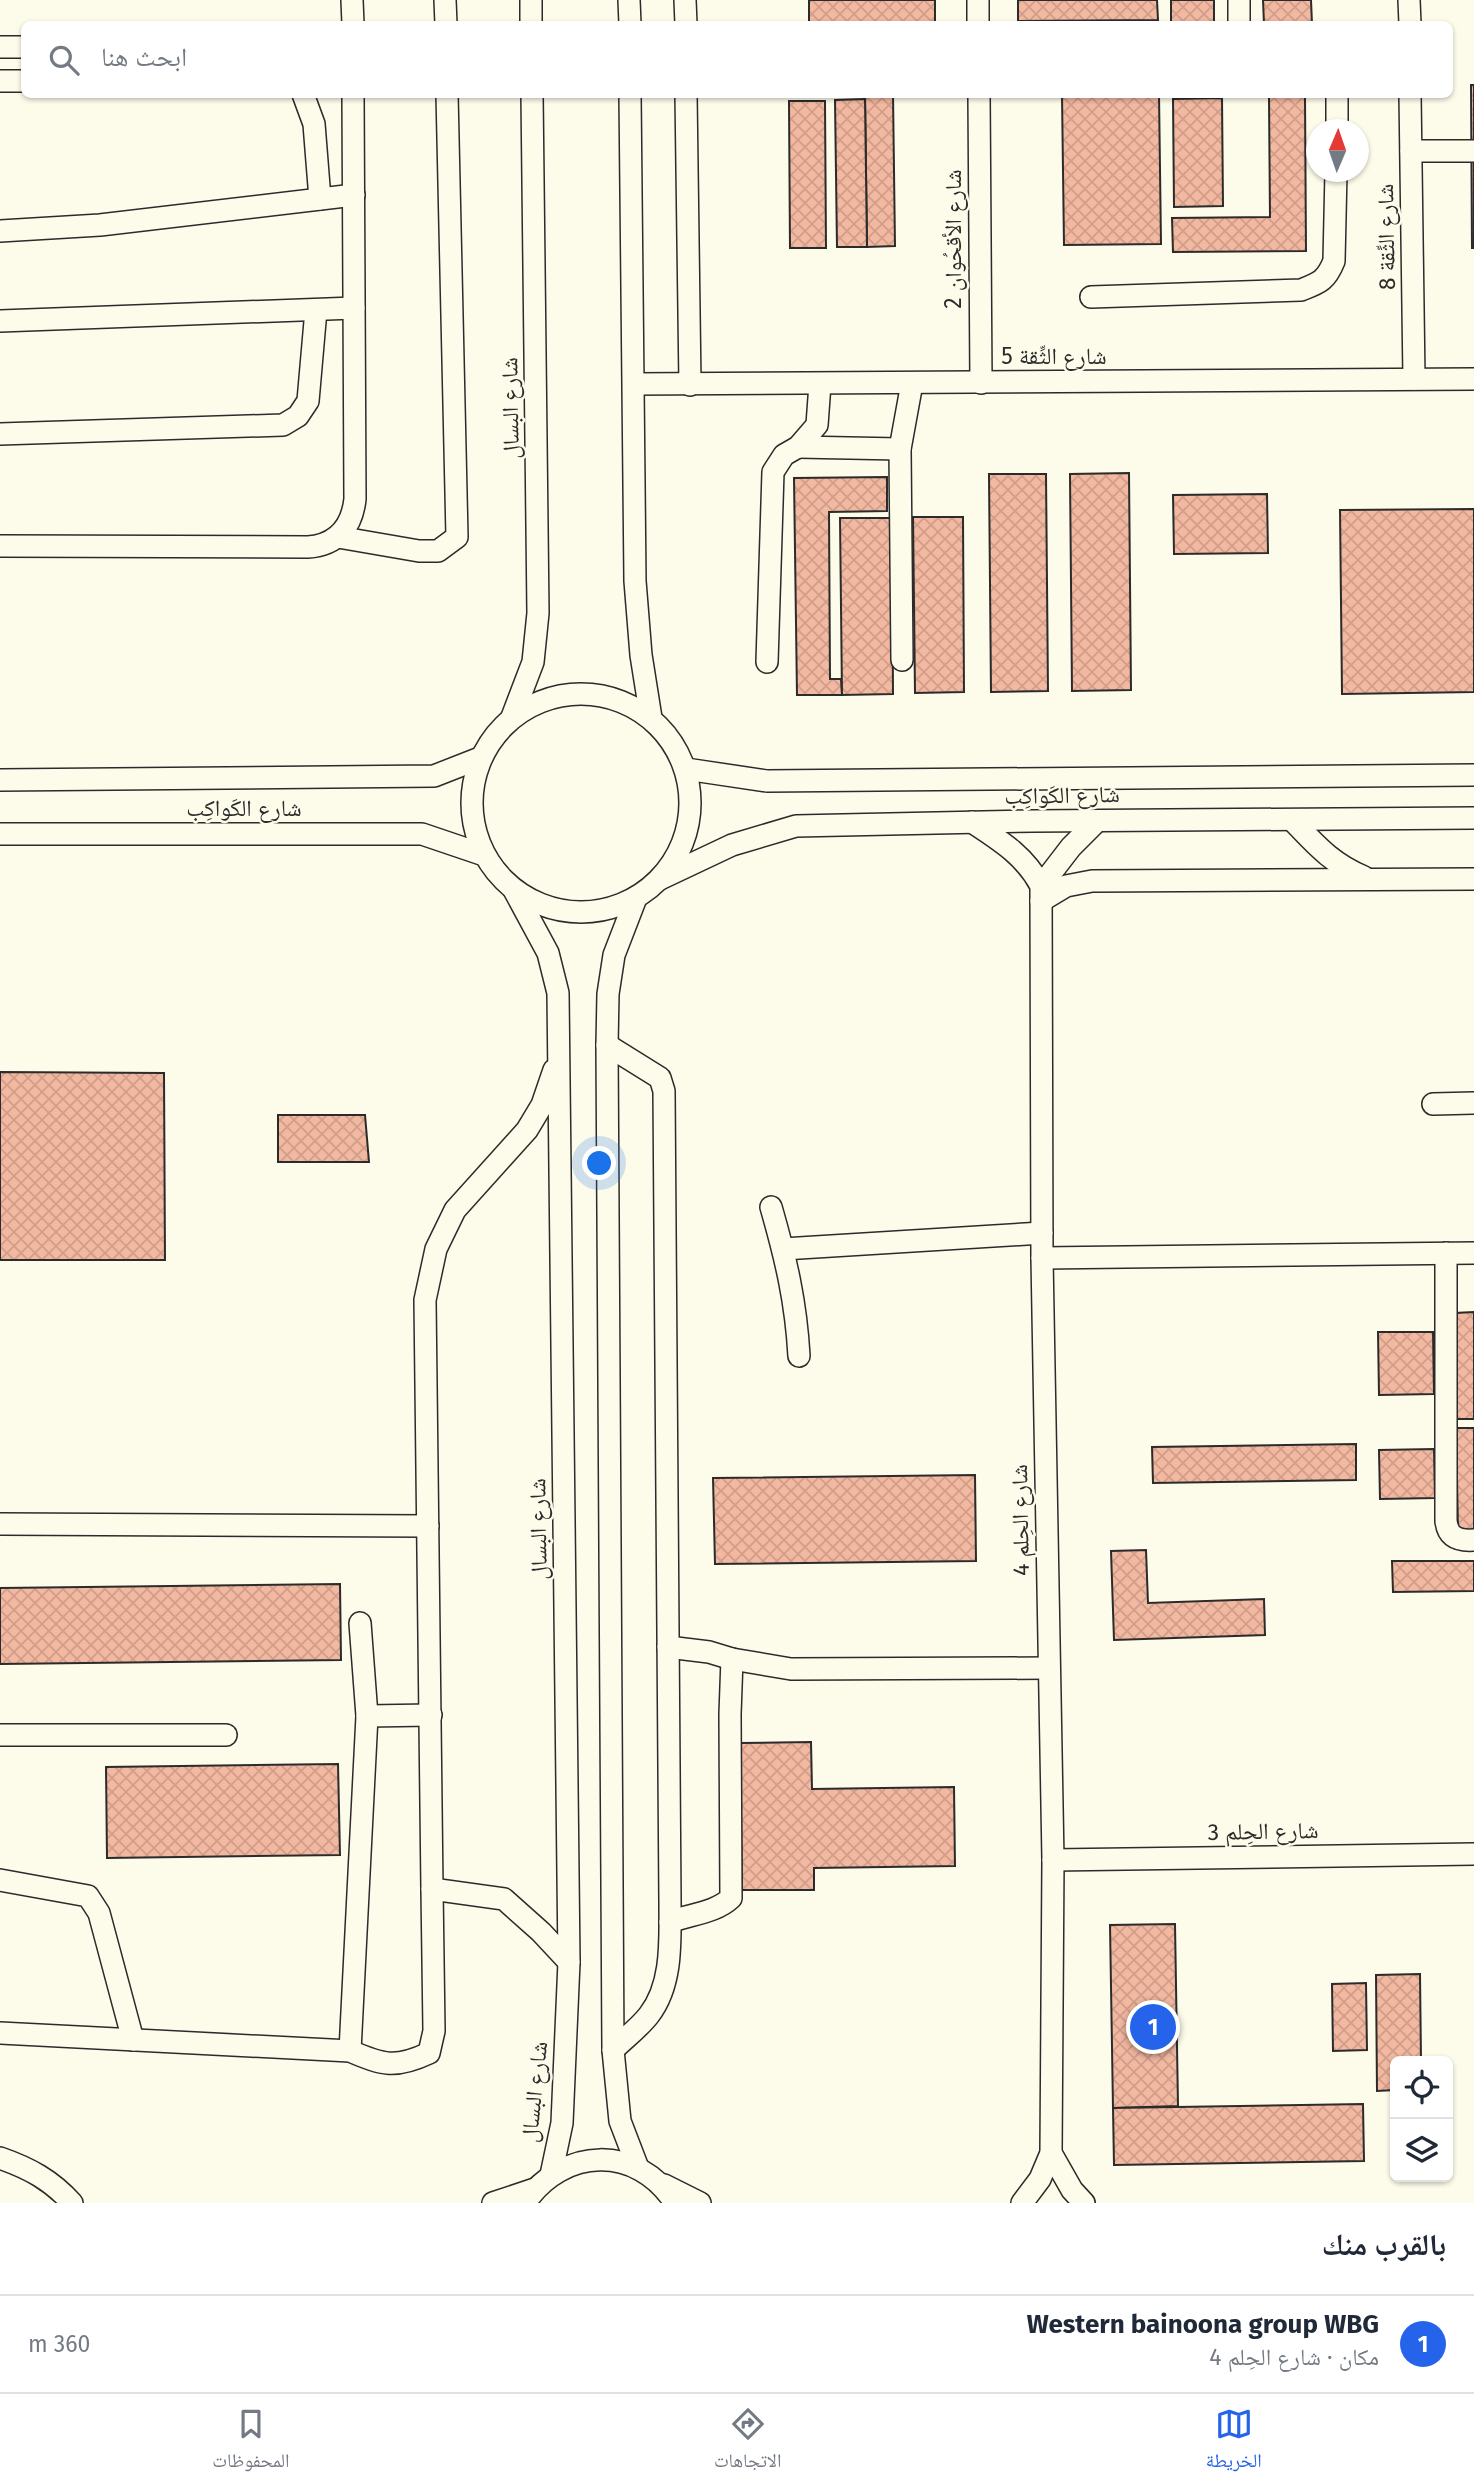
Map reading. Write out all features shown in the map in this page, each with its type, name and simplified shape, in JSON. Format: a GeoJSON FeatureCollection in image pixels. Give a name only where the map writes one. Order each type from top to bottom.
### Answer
{"type":"FeatureCollection","features":[{"type":"Feature","properties":{"kind":"street"},"geometry":{"type":"LineString","coordinates":[[352,0],[353,21]]}},
{"type":"Feature","properties":{"kind":"street"},"geometry":{"type":"LineString","coordinates":[[445,0],[446,21]]}},
{"type":"Feature","properties":{"kind":"street"},"geometry":{"type":"LineString","coordinates":[[531,0],[531,21]]}},
{"type":"Feature","properties":{"kind":"street"},"geometry":{"type":"LineString","coordinates":[[629,0],[629,21]]}},
{"type":"Feature","properties":{"kind":"street"},"geometry":{"type":"LineString","coordinates":[[685,0],[686,21]]}},
{"type":"Feature","properties":{"kind":"street"},"geometry":{"type":"LineString","coordinates":[[978,0],[978,21]]}},
{"type":"Feature","properties":{"kind":"street"},"geometry":{"type":"LineString","coordinates":[[1239,0],[1239,21]]}},
{"type":"Feature","properties":{"kind":"street"},"geometry":{"type":"LineString","coordinates":[[1409,0],[1409,21]]}},
{"type":"Feature","properties":{"kind":"street"},"geometry":{"type":"LineString","coordinates":[[0,47],[21,47]]}},
{"type":"Feature","properties":{"kind":"street"},"geometry":{"type":"LineString","coordinates":[[0,81],[21,81]]}},
{"type":"Feature","properties":{"kind":"street"},"geometry":{"type":"LineString","coordinates":[[304,98],[314,124],[320,199]]}},
{"type":"Feature","properties":{"kind":"street"},"geometry":{"type":"LineString","coordinates":[[0,546],[308,548],[329,543],[338,537],[351,520],[355,499],[353,98]]}},
{"type":"Feature","properties":{"kind":"street"},"geometry":{"type":"LineString","coordinates":[[338,537],[419,551],[438,551],[457,537],[447,98]]}},
{"type":"Feature","properties":{"kind":"street","name":"شارع البسال"},"geometry":{"type":"LineString","coordinates":[[512,718],[533,662],[538,613],[532,98]]}},
{"type":"Feature","properties":{"kind":"street"},"geometry":{"type":"LineString","coordinates":[[631,98],[635,581],[641,655],[651,718]]}},
{"type":"Feature","properties":{"kind":"street"},"geometry":{"type":"LineString","coordinates":[[686,98],[690,385]]}},
{"type":"Feature","properties":{"kind":"street","name":"شارع الأقحُوان 2"},"geometry":{"type":"LineString","coordinates":[[978,98],[981,383]]}},
{"type":"Feature","properties":{"kind":"street"},"geometry":{"type":"LineString","coordinates":[[1337,119],[1338,98]]}},
{"type":"Feature","properties":{"kind":"street","name":"شارع الثِّقة 8"},"geometry":{"type":"LineString","coordinates":[[1410,98],[1414,379]]}},
{"type":"Feature","properties":{"kind":"street"},"geometry":{"type":"LineString","coordinates":[[1411,151],[1474,151]]}},
{"type":"Feature","properties":{"kind":"street"},"geometry":{"type":"LineString","coordinates":[[1091,297],[1301,290],[1319,283],[1329,275],[1334,261],[1336,182]]}},
{"type":"Feature","properties":{"kind":"street"},"geometry":{"type":"LineString","coordinates":[[0,231],[100,225],[354,195]]}},
{"type":"Feature","properties":{"kind":"street"},"geometry":{"type":"LineString","coordinates":[[0,321],[354,309]]}},
{"type":"Feature","properties":{"kind":"street"},"geometry":{"type":"LineString","coordinates":[[0,434],[284,425],[298,416],[308,401],[316,310]]}},
{"type":"Feature","properties":{"kind":"street","name":"شارع الثِّقة 5"},"geometry":{"type":"LineString","coordinates":[[634,384],[1474,379]]}},
{"type":"Feature","properties":{"kind":"street"},"geometry":{"type":"LineString","coordinates":[[902,660],[900,449],[912,383]]}},
{"type":"Feature","properties":{"kind":"street"},"geometry":{"type":"LineString","coordinates":[[767,662],[773,472],[784,455],[798,447],[817,425],[820,384]]}},
{"type":"Feature","properties":{"kind":"street"},"geometry":{"type":"LineString","coordinates":[[798,447],[900,449]]}},
{"type":"Feature","properties":{"kind":"street"},"geometry":{"type":"LineString","coordinates":[[566,694],[596,694],[625,703],[651,718],[677,750],[685,769],[691,798],[688,827],[678,855],[660,879],[636,898],[612,908],[587,912],[561,911],[536,903],[514,890],[497,874],[484,855],[475,832],[470,807],[472,782],[480,758],[494,736],[512,718],[537,702],[566,694]]}},
{"type":"Feature","properties":{"kind":"street","name":"شارع الكَواكِب"},"geometry":{"type":"LineString","coordinates":[[0,780],[434,776],[480,758]]}},
{"type":"Feature","properties":{"kind":"street","name":"شارع الكَواكِب"},"geometry":{"type":"LineString","coordinates":[[685,769],[767,781],[1474,775]]}},
{"type":"Feature","properties":{"kind":"street","name":"شارع الكَواكِب"},"geometry":{"type":"LineString","coordinates":[[660,879],[732,845],[796,826],[1474,818]]}},
{"type":"Feature","properties":{"kind":"street"},"geometry":{"type":"LineString","coordinates":[[1292,820],[1323,854],[1345,869],[1369,879]]}},
{"type":"Feature","properties":{"kind":"street"},"geometry":{"type":"LineString","coordinates":[[1041,894],[1071,847],[1097,821]]}},
{"type":"Feature","properties":{"kind":"street"},"geometry":{"type":"LineString","coordinates":[[972,822],[1006,844],[1023,859],[1032,870],[1041,894]]}},
{"type":"Feature","properties":{"kind":"street","name":"شارع الكَواكِب"},"geometry":{"type":"LineString","coordinates":[[0,834],[422,834],[484,855]]}},
{"type":"Feature","properties":{"kind":"street"},"geometry":{"type":"LineString","coordinates":[[1041,894],[1092,881],[1474,879]]}},
{"type":"Feature","properties":{"kind":"street","name":"شارع البسال"},"geometry":{"type":"LineString","coordinates":[[514,890],[548,953],[558,993],[569,1962],[562,2123],[537,2189]]}},
{"type":"Feature","properties":{"kind":"street","name":"شارع الحِلم 4"},"geometry":{"type":"LineString","coordinates":[[1022,2203],[1040,2179],[1051,2153],[1052,1860],[1042,1258],[1041,894]]}},
{"type":"Feature","properties":{"kind":"street"},"geometry":{"type":"LineString","coordinates":[[636,898],[614,955],[608,994],[607,1045],[613,2050],[620,2121],[638,2168]]}},
{"type":"Feature","properties":{"kind":"street"},"geometry":{"type":"LineString","coordinates":[[607,1045],[660,1078],[664,1091],[670,1922],[670,1950],[665,1982],[650,2014],[613,2050]]}},
{"type":"Feature","properties":{"kind":"street"},"geometry":{"type":"LineString","coordinates":[[0,2033],[350,2051],[380,2063],[408,2063],[429,2053],[434,2031],[425,1300],[436,1249],[455,1210],[527,1130],[541,1105],[559,1058]]}},
{"type":"Feature","properties":{"kind":"street"},"geometry":{"type":"LineString","coordinates":[[1433,1104],[1474,1103]]}},
{"type":"Feature","properties":{"kind":"street"},"geometry":{"type":"LineString","coordinates":[[771,1208],[795,1303],[799,1356]]}},
{"type":"Feature","properties":{"kind":"street"},"geometry":{"type":"LineString","coordinates":[[783,1250],[1042,1233]]}},
{"type":"Feature","properties":{"kind":"street"},"geometry":{"type":"LineString","coordinates":[[1042,1258],[1474,1252]]}},
{"type":"Feature","properties":{"kind":"street"},"geometry":{"type":"LineString","coordinates":[[1446,1253],[1446,1521],[1453,1537],[1474,1541]]}},
{"type":"Feature","properties":{"kind":"street"},"geometry":{"type":"LineString","coordinates":[[0,1524],[429,1526]]}},
{"type":"Feature","properties":{"kind":"street"},"geometry":{"type":"LineString","coordinates":[[350,2051],[367,1716],[360,1623]]}},
{"type":"Feature","properties":{"kind":"street"},"geometry":{"type":"LineString","coordinates":[[668,1647],[709,1652],[732,1659],[791,1669],[1049,1668]]}},
{"type":"Feature","properties":{"kind":"street"},"geometry":{"type":"LineString","coordinates":[[670,1922],[692,1914],[720,1909],[731,1898],[732,1659]]}},
{"type":"Feature","properties":{"kind":"street"},"geometry":{"type":"LineString","coordinates":[[367,1716],[431,1715]]}},
{"type":"Feature","properties":{"kind":"street"},"geometry":{"type":"LineString","coordinates":[[0,1735],[226,1735]]}},
{"type":"Feature","properties":{"kind":"street","name":"شارع الحِلم 3"},"geometry":{"type":"LineString","coordinates":[[1052,1860],[1474,1854]]}},
{"type":"Feature","properties":{"kind":"street"},"geometry":{"type":"LineString","coordinates":[[0,1880],[88,1896],[99,1913],[133,2040]]}},
{"type":"Feature","properties":{"kind":"street"},"geometry":{"type":"LineString","coordinates":[[432,1889],[504,1899],[569,1962]]}},
{"type":"Feature","properties":{"kind":"street","name":"شارع الحِلم 4"},"geometry":{"type":"LineString","coordinates":[[1051,2153],[1072,2190],[1084,2203]]}},
{"type":"Feature","properties":{"kind":"street"},"geometry":{"type":"LineString","coordinates":[[0,2158],[47,2179],[72,2203]]}},
{"type":"Feature","properties":{"kind":"street"},"geometry":{"type":"LineString","coordinates":[[493,2203],[537,2189],[569,2165],[592,2160],[615,2161],[638,2168],[659,2183],[700,2203]]}},
{"type":"Feature","properties":{"kind":"street"},"geometry":{"type":"LineString","coordinates":[[659,2183],[675,2203]]}},
{"type":"Feature","properties":{"kind":"building"},"geometry":{"type":"Polygon","coordinates":[[[809,0],[935,0],[935,21],[809,21],[809,0]]]}},
{"type":"Feature","properties":{"kind":"building"},"geometry":{"type":"Polygon","coordinates":[[[1018,0],[1157,0],[1158,20],[1018,21],[1018,0]]]}},
{"type":"Feature","properties":{"kind":"building"},"geometry":{"type":"Polygon","coordinates":[[[1171,0],[1214,0],[1214,21],[1171,21],[1171,0]]]}},
{"type":"Feature","properties":{"kind":"building"},"geometry":{"type":"Polygon","coordinates":[[[1263,0],[1311,0],[1312,21],[1264,21],[1263,0]]]}},
{"type":"Feature","properties":{"kind":"building"},"geometry":{"type":"Polygon","coordinates":[[[1471,85],[1474,85],[1474,248],[1472,248],[1471,85]]]}},
{"type":"Feature","properties":{"kind":"building"},"geometry":{"type":"Polygon","coordinates":[[[865,98],[893,98],[895,246],[867,247],[865,98]]]}},
{"type":"Feature","properties":{"kind":"building"},"geometry":{"type":"Polygon","coordinates":[[[1062,98],[1159,98],[1161,244],[1064,245],[1062,98]]]}},
{"type":"Feature","properties":{"kind":"building"},"geometry":{"type":"Polygon","coordinates":[[[1222,98],[1223,206],[1174,207],[1173,99],[1222,98]]]}},
{"type":"Feature","properties":{"kind":"building"},"geometry":{"type":"Polygon","coordinates":[[[1269,98],[1305,98],[1306,251],[1173,252],[1172,218],[1270,217],[1269,98]]]}},
{"type":"Feature","properties":{"kind":"building"},"geometry":{"type":"Polygon","coordinates":[[[865,99],[867,247],[837,247],[835,100],[865,99]]]}},
{"type":"Feature","properties":{"kind":"building"},"geometry":{"type":"Polygon","coordinates":[[[789,101],[825,101],[826,248],[790,248],[789,101]]]}},
{"type":"Feature","properties":{"kind":"building"},"geometry":{"type":"Polygon","coordinates":[[[1129,473],[1131,690],[1072,691],[1070,474],[1129,473]]]}},
{"type":"Feature","properties":{"kind":"building"},"geometry":{"type":"Polygon","coordinates":[[[989,474],[1046,474],[1048,691],[991,692],[989,474]]]}},
{"type":"Feature","properties":{"kind":"building"},"geometry":{"type":"Polygon","coordinates":[[[887,477],[887,511],[829,512],[830,679],[841,679],[842,695],[797,695],[794,478],[887,477]]]}},
{"type":"Feature","properties":{"kind":"building"},"geometry":{"type":"Polygon","coordinates":[[[1267,494],[1268,553],[1174,554],[1173,495],[1267,494]]]}},
{"type":"Feature","properties":{"kind":"building"},"geometry":{"type":"Polygon","coordinates":[[[1474,509],[1474,692],[1342,694],[1340,510],[1474,509]]]}},
{"type":"Feature","properties":{"kind":"building"},"geometry":{"type":"Polygon","coordinates":[[[913,517],[963,517],[964,692],[915,693],[913,517]]]}},
{"type":"Feature","properties":{"kind":"building"},"geometry":{"type":"Polygon","coordinates":[[[840,518],[892,518],[893,694],[842,695],[840,518]]]}},
{"type":"Feature","properties":{"kind":"building"},"geometry":{"type":"Polygon","coordinates":[[[0,1072],[164,1073],[165,1260],[0,1260],[0,1072]]]}},
{"type":"Feature","properties":{"kind":"building"},"geometry":{"type":"Polygon","coordinates":[[[278,1115],[365,1115],[369,1162],[278,1162],[278,1115]]]}},
{"type":"Feature","properties":{"kind":"building"},"geometry":{"type":"Polygon","coordinates":[[[1474,1312],[1474,1419],[1456,1419],[1455,1313],[1474,1312]]]}},
{"type":"Feature","properties":{"kind":"building"},"geometry":{"type":"Polygon","coordinates":[[[1378,1332],[1433,1332],[1434,1394],[1379,1395],[1378,1332]]]}},
{"type":"Feature","properties":{"kind":"building"},"geometry":{"type":"Polygon","coordinates":[[[1456,1428],[1474,1428],[1474,1531],[1458,1531],[1456,1428]]]}},
{"type":"Feature","properties":{"kind":"building"},"geometry":{"type":"Polygon","coordinates":[[[1356,1444],[1356,1480],[1153,1483],[1152,1447],[1356,1444]]]}},
{"type":"Feature","properties":{"kind":"building"},"geometry":{"type":"Polygon","coordinates":[[[1434,1449],[1435,1498],[1380,1499],[1379,1450],[1434,1449]]]}},
{"type":"Feature","properties":{"kind":"building"},"geometry":{"type":"Polygon","coordinates":[[[975,1475],[976,1561],[715,1564],[713,1478],[975,1475]]]}},
{"type":"Feature","properties":{"kind":"building"},"geometry":{"type":"Polygon","coordinates":[[[1146,1550],[1148,1603],[1264,1599],[1265,1635],[1114,1640],[1111,1551],[1146,1550]]]}},
{"type":"Feature","properties":{"kind":"building"},"geometry":{"type":"Polygon","coordinates":[[[1392,1561],[1474,1561],[1474,1591],[1393,1592],[1392,1561]]]}},
{"type":"Feature","properties":{"kind":"building"},"geometry":{"type":"Polygon","coordinates":[[[340,1584],[341,1660],[0,1664],[0,1588],[340,1584]]]}},
{"type":"Feature","properties":{"kind":"building"},"geometry":{"type":"Polygon","coordinates":[[[811,1742],[812,1789],[954,1787],[955,1866],[814,1868],[814,1890],[742,1890],[740,1743],[811,1742]]]}},
{"type":"Feature","properties":{"kind":"building"},"geometry":{"type":"Polygon","coordinates":[[[338,1764],[340,1855],[107,1858],[106,1767],[338,1764]]]}},
{"type":"Feature","properties":{"kind":"building"},"geometry":{"type":"Polygon","coordinates":[[[1175,1924],[1178,2106],[1113,2108],[1110,1925],[1175,1924]]]}},
{"type":"Feature","properties":{"kind":"building"},"geometry":{"type":"Polygon","coordinates":[[[1420,1974],[1421,2056],[1390,2056],[1390,2090],[1377,2091],[1376,1975],[1420,1974]]]}},
{"type":"Feature","properties":{"kind":"building"},"geometry":{"type":"Polygon","coordinates":[[[1366,1983],[1367,2050],[1333,2051],[1332,1984],[1366,1983]]]}},
{"type":"Feature","properties":{"kind":"building"},"geometry":{"type":"Polygon","coordinates":[[[1363,2104],[1364,2161],[1114,2165],[1113,2108],[1363,2104]]]}},
{"type":"Feature","properties":{"kind":"place","name":"Western bainoona group WBG"},"geometry":{"type":"Point","coordinates":[1153,2027]}}]}
